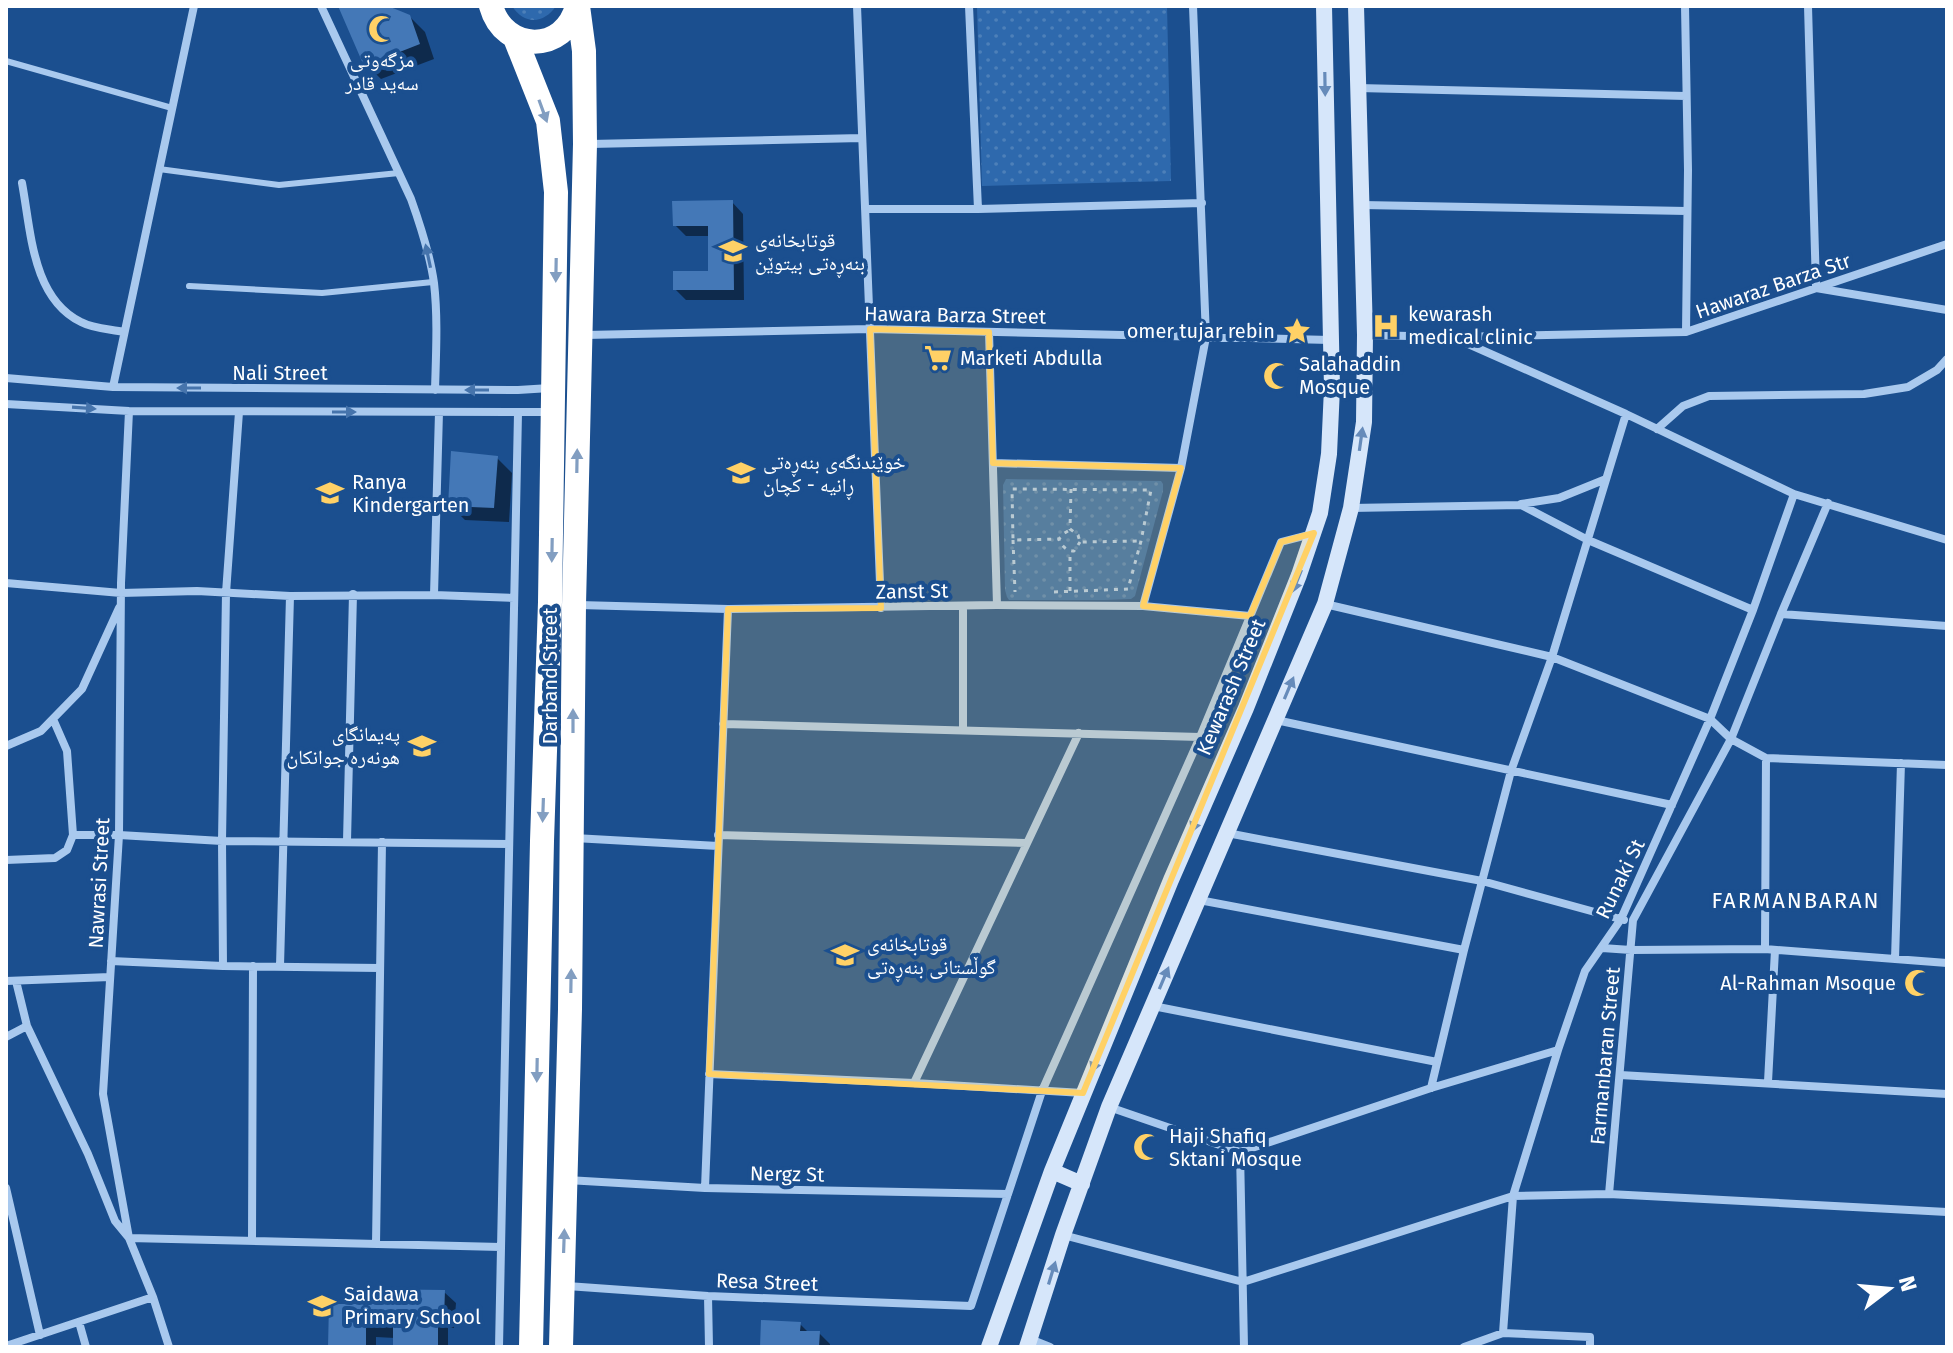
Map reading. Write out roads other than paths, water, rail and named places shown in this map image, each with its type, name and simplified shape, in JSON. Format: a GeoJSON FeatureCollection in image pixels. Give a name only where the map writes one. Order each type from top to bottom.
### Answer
{"type":"FeatureCollection","features":[{"type":"Feature","properties":{"kind":"highway"},"geometry":{"type":"LineString","coordinates":[[515,38],[533,42],[552,38],[567,27],[578,6]]}},
{"type":"Feature","properties":{"kind":"highway","name":"Darband Street"},"geometry":{"type":"LineString","coordinates":[[561,1347],[567,1180],[574,605],[585,144],[584,51],[578,6]]}},
{"type":"Feature","properties":{"kind":"highway","name":"Darband Street"},"geometry":{"type":"LineString","coordinates":[[489,7],[499,26],[515,38],[548,121],[556,207],[555,400],[531,1347]]}},
{"type":"Feature","properties":{"kind":"main road","name":"Kewarash Street"},"geometry":{"type":"LineString","coordinates":[[989,1347],[1083,1093],[1246,708],[1314,533],[1325,485],[1332,388],[1324,6]]}},
{"type":"Feature","properties":{"kind":"main road"},"geometry":{"type":"LineString","coordinates":[[1028,1343],[1109,1107],[1325,604],[1351,508],[1364,422],[1365,335],[1356,6]]}},
{"type":"Feature","properties":{"kind":"main road"},"geometry":{"type":"LineString","coordinates":[[1052,1171],[1082,1184]]}},
{"type":"Feature","properties":{"kind":"street"},"geometry":{"type":"LineString","coordinates":[[113,387],[194,6]]}},
{"type":"Feature","properties":{"kind":"street"},"geometry":{"type":"LineString","coordinates":[[321,6],[421,226],[436,307],[435,390]]}},
{"type":"Feature","properties":{"kind":"street"},"geometry":{"type":"LineString","coordinates":[[857,6],[881,608]]}},
{"type":"Feature","properties":{"kind":"street"},"geometry":{"type":"LineString","coordinates":[[969,6],[978,209]]}},
{"type":"Feature","properties":{"kind":"street"},"geometry":{"type":"LineString","coordinates":[[1143,606],[1181,468],[1206,337],[1193,6]]}},
{"type":"Feature","properties":{"kind":"street"},"geometry":{"type":"LineString","coordinates":[[1685,6],[1686,332]]}},
{"type":"Feature","properties":{"kind":"street"},"geometry":{"type":"LineString","coordinates":[[1808,6],[1816,288],[1947,310]]}},
{"type":"Feature","properties":{"kind":"street"},"geometry":{"type":"LineString","coordinates":[[1358,88],[1686,96]]}},
{"type":"Feature","properties":{"kind":"street"},"geometry":{"type":"LineString","coordinates":[[585,144],[862,138]]}},
{"type":"Feature","properties":{"kind":"street"},"geometry":{"type":"LineString","coordinates":[[22,183],[34,252],[45,286],[62,311],[84,324],[124,332]]}},
{"type":"Feature","properties":{"kind":"street"},"geometry":{"type":"LineString","coordinates":[[865,209],[1202,203]]}},
{"type":"Feature","properties":{"kind":"street"},"geometry":{"type":"LineString","coordinates":[[1362,205],[1687,211]]}},
{"type":"Feature","properties":{"kind":"street","name":"Hawaraz Barza Str"},"geometry":{"type":"LineString","coordinates":[[1365,335],[1452,337],[1686,332],[1947,244]]}},
{"type":"Feature","properties":{"kind":"street","name":"Hawara Barza Street"},"geometry":{"type":"LineString","coordinates":[[580,335],[870,329],[1330,340]]}},
{"type":"Feature","properties":{"kind":"street"},"geometry":{"type":"LineString","coordinates":[[989,332],[997,605]]}},
{"type":"Feature","properties":{"kind":"street"},"geometry":{"type":"LineString","coordinates":[[1452,337],[1626,414],[1794,494],[1947,540]]}},
{"type":"Feature","properties":{"kind":"street"},"geometry":{"type":"LineString","coordinates":[[1657,429],[1683,406],[1709,396],[1864,394],[1908,387],[1937,370],[1947,359]]}},
{"type":"Feature","properties":{"kind":"street","name":"Nali Street"},"geometry":{"type":"LineString","coordinates":[[6,378],[113,387],[518,390],[555,400]]}},
{"type":"Feature","properties":{"kind":"street","name":"Nali Street"},"geometry":{"type":"LineString","coordinates":[[6,404],[129,411],[518,413],[555,400]]}},
{"type":"Feature","properties":{"kind":"street","name":"Nawrasi Street"},"geometry":{"type":"LineString","coordinates":[[129,411],[121,593],[119,835],[103,1094],[129,1238],[169,1347]]}},
{"type":"Feature","properties":{"kind":"street"},"geometry":{"type":"LineString","coordinates":[[223,966],[226,593],[239,412]]}},
{"type":"Feature","properties":{"kind":"street"},"geometry":{"type":"LineString","coordinates":[[434,595],[439,412]]}},
{"type":"Feature","properties":{"kind":"street"},"geometry":{"type":"LineString","coordinates":[[499,1347],[518,413]]}},
{"type":"Feature","properties":{"kind":"street"},"geometry":{"type":"LineString","coordinates":[[1431,1088],[1511,771],[1552,657],[1626,414]]}},
{"type":"Feature","properties":{"kind":"street"},"geometry":{"type":"LineString","coordinates":[[993,463],[1181,468]]}},
{"type":"Feature","properties":{"kind":"street"},"geometry":{"type":"LineString","coordinates":[[1351,508],[1521,505],[1559,498],[1606,479]]}},
{"type":"Feature","properties":{"kind":"street","name":"Runaki St"},"geometry":{"type":"LineString","coordinates":[[1503,1333],[1513,1196],[1585,971],[1621,919],[1710,719],[1794,494]]}},
{"type":"Feature","properties":{"kind":"street","name":"Runaki St"},"geometry":{"type":"LineString","coordinates":[[1633,920],[1731,739],[1828,503]]}},
{"type":"Feature","properties":{"kind":"street"},"geometry":{"type":"LineString","coordinates":[[1521,505],[1588,540],[1753,610]]}},
{"type":"Feature","properties":{"kind":"street"},"geometry":{"type":"LineString","coordinates":[[1008,1194],[1042,1091],[1200,737],[1281,542],[1314,533]]}},
{"type":"Feature","properties":{"kind":"street"},"geometry":{"type":"LineString","coordinates":[[6,583],[121,593],[197,591],[290,596],[353,594],[514,598]]}},
{"type":"Feature","properties":{"kind":"street"},"geometry":{"type":"LineString","coordinates":[[347,841],[353,594]]}},
{"type":"Feature","properties":{"kind":"street"},"geometry":{"type":"LineString","coordinates":[[280,966],[290,596]]}},
{"type":"Feature","properties":{"kind":"street"},"geometry":{"type":"LineString","coordinates":[[6,746],[41,731],[82,689],[121,604]]}},
{"type":"Feature","properties":{"kind":"street"},"geometry":{"type":"LineString","coordinates":[[1325,604],[1552,657],[1710,719],[1731,739],[1766,758],[1947,765]]}},
{"type":"Feature","properties":{"kind":"street","name":"Zanst St"},"geometry":{"type":"LineString","coordinates":[[574,605],[728,609],[1143,606],[1250,616]]}},
{"type":"Feature","properties":{"kind":"street"},"geometry":{"type":"LineString","coordinates":[[963,606],[963,729]]}},
{"type":"Feature","properties":{"kind":"street"},"geometry":{"type":"LineString","coordinates":[[705,1188],[728,609]]}},
{"type":"Feature","properties":{"kind":"street"},"geometry":{"type":"LineString","coordinates":[[1781,614],[1947,626]]}},
{"type":"Feature","properties":{"kind":"street"},"geometry":{"type":"LineString","coordinates":[[6,860],[55,858],[67,850],[73,835],[67,751],[53,719]]}},
{"type":"Feature","properties":{"kind":"street"},"geometry":{"type":"LineString","coordinates":[[1275,720],[1672,805]]}},
{"type":"Feature","properties":{"kind":"street"},"geometry":{"type":"LineString","coordinates":[[723,724],[1200,737]]}},
{"type":"Feature","properties":{"kind":"street"},"geometry":{"type":"LineString","coordinates":[[914,1083],[1079,733]]}},
{"type":"Feature","properties":{"kind":"street"},"geometry":{"type":"LineString","coordinates":[[1765,949],[1766,758]]}},
{"type":"Feature","properties":{"kind":"street"},"geometry":{"type":"LineString","coordinates":[[1895,959],[1901,763]]}},
{"type":"Feature","properties":{"kind":"street"},"geometry":{"type":"LineString","coordinates":[[1227,833],[1482,881],[1633,920]]}},
{"type":"Feature","properties":{"kind":"street"},"geometry":{"type":"LineString","coordinates":[[73,835],[222,841],[509,844]]}},
{"type":"Feature","properties":{"kind":"street"},"geometry":{"type":"LineString","coordinates":[[718,835],[1026,843]]}},
{"type":"Feature","properties":{"kind":"street"},"geometry":{"type":"LineString","coordinates":[[573,838],[718,846]]}},
{"type":"Feature","properties":{"kind":"street"},"geometry":{"type":"LineString","coordinates":[[376,1244],[382,842]]}},
{"type":"Feature","properties":{"kind":"street"},"geometry":{"type":"LineString","coordinates":[[1198,900],[1464,950]]}},
{"type":"Feature","properties":{"kind":"street","name":"Farmanbaran Street"},"geometry":{"type":"LineString","coordinates":[[1609,1194],[1633,920]]}},
{"type":"Feature","properties":{"kind":"street"},"geometry":{"type":"LineString","coordinates":[[1602,948],[1765,949],[1947,963]]}},
{"type":"Feature","properties":{"kind":"street"},"geometry":{"type":"LineString","coordinates":[[1768,1082],[1775,950]]}},
{"type":"Feature","properties":{"kind":"street"},"geometry":{"type":"LineString","coordinates":[[111,961],[380,968]]}},
{"type":"Feature","properties":{"kind":"street"},"geometry":{"type":"LineString","coordinates":[[252,1241],[253,966]]}},
{"type":"Feature","properties":{"kind":"street"},"geometry":{"type":"LineString","coordinates":[[110,977],[11,981],[27,1026],[88,1154],[115,1221],[129,1238],[501,1247]]}},
{"type":"Feature","properties":{"kind":"street"},"geometry":{"type":"LineString","coordinates":[[1153,1006],[1437,1062]]}},
{"type":"Feature","properties":{"kind":"street"},"geometry":{"type":"LineString","coordinates":[[6,1037],[27,1026]]}},
{"type":"Feature","properties":{"kind":"street"},"geometry":{"type":"LineString","coordinates":[[1109,1107],[1240,1152],[1431,1088],[1558,1050]]}},
{"type":"Feature","properties":{"kind":"street"},"geometry":{"type":"LineString","coordinates":[[709,1074],[1083,1093]]}},
{"type":"Feature","properties":{"kind":"street"},"geometry":{"type":"LineString","coordinates":[[1620,1075],[1947,1094]]}},
{"type":"Feature","properties":{"kind":"street"},"geometry":{"type":"LineString","coordinates":[[1240,1152],[1244,1347]]}},
{"type":"Feature","properties":{"kind":"street","name":"Nergz St"},"geometry":{"type":"LineString","coordinates":[[567,1180],[705,1188],[1008,1194]]}},
{"type":"Feature","properties":{"kind":"street"},"geometry":{"type":"LineString","coordinates":[[6,1188],[40,1335]]}},
{"type":"Feature","properties":{"kind":"street","name":"Resa Street"},"geometry":{"type":"LineString","coordinates":[[562,1285],[708,1296],[971,1306],[1008,1194]]}},
{"type":"Feature","properties":{"kind":"street"},"geometry":{"type":"LineString","coordinates":[[1063,1235],[1243,1282],[1513,1196],[1609,1194],[1947,1212]]}},
{"type":"Feature","properties":{"kind":"street"},"geometry":{"type":"LineString","coordinates":[[708,1296],[709,1347]]}},
{"type":"Feature","properties":{"kind":"street"},"geometry":{"type":"LineString","coordinates":[[6,1346],[153,1297]]}},
{"type":"Feature","properties":{"kind":"street"},"geometry":{"type":"LineString","coordinates":[[79,1322],[86,1347]]}},
{"type":"Feature","properties":{"kind":"street"},"geometry":{"type":"LineString","coordinates":[[1464,1347],[1503,1333],[1590,1337],[1590,1347]]}},
{"type":"Feature","properties":{"kind":"street"},"geometry":{"type":"LineString","coordinates":[[1028,1343],[1050,1347]]}},
{"type":"Feature","properties":{"kind":"lane"},"geometry":{"type":"LineString","coordinates":[[6,61],[172,108]]}},
{"type":"Feature","properties":{"kind":"lane"},"geometry":{"type":"LineString","coordinates":[[159,169],[279,185],[399,173]]}},
{"type":"Feature","properties":{"kind":"lane"},"geometry":{"type":"LineString","coordinates":[[189,286],[322,293],[433,282]]}},
{"type":"Feature","properties":{"kind":"place","name":"مزگەوتی سەید قادر"},"geometry":{"type":"Point","coordinates":[382,29]}},
{"type":"Feature","properties":{"kind":"place","name":"قوتابخانەی بنەڕەتی بیتوێن"},"geometry":{"type":"Point","coordinates":[733,251]}},
{"type":"Feature","properties":{"kind":"place","name":"kewarash medical clinic"},"geometry":{"type":"Point","coordinates":[1386,326]}},
{"type":"Feature","properties":{"kind":"place","name":"omer tujar rebin"},"geometry":{"type":"Point","coordinates":[1297,331]}},
{"type":"Feature","properties":{"kind":"place","name":"Marketi Abdulla"},"geometry":{"type":"Point","coordinates":[938,358]}},
{"type":"Feature","properties":{"kind":"place","name":"Salahaddin Mosque"},"geometry":{"type":"Point","coordinates":[1277,376]}},
{"type":"Feature","properties":{"kind":"place","name":"خوێندنگەی بنەڕەتی ڕانیە - کچان"},"geometry":{"type":"Point","coordinates":[741,473]}},
{"type":"Feature","properties":{"kind":"place","name":"Ranya Kindergarten"},"geometry":{"type":"Point","coordinates":[330,493]}},
{"type":"Feature","properties":{"kind":"place","name":"پەیمانگای هونەرە جوانکان"},"geometry":{"type":"Point","coordinates":[422,746]}},
{"type":"Feature","properties":{"kind":"place","name":"قوتابخانه‌ی گوڵستانی بنه‌ڕه‌تی"},"geometry":{"type":"Point","coordinates":[845,955]}},
{"type":"Feature","properties":{"kind":"place","name":"Al-Rahman Msoque"},"geometry":{"type":"Point","coordinates":[1918,983]}},
{"type":"Feature","properties":{"kind":"place","name":"Haji Shafiq Sktani Mosque"},"geometry":{"type":"Point","coordinates":[1147,1147]}},
{"type":"Feature","properties":{"kind":"place","name":"Saidawa Primary School"},"geometry":{"type":"Point","coordinates":[322,1306]}},
{"type":"Feature","properties":{"kind":"district","name":"FARMANBARAN"},"geometry":{"type":"Point","coordinates":[1796,900]}}]}
